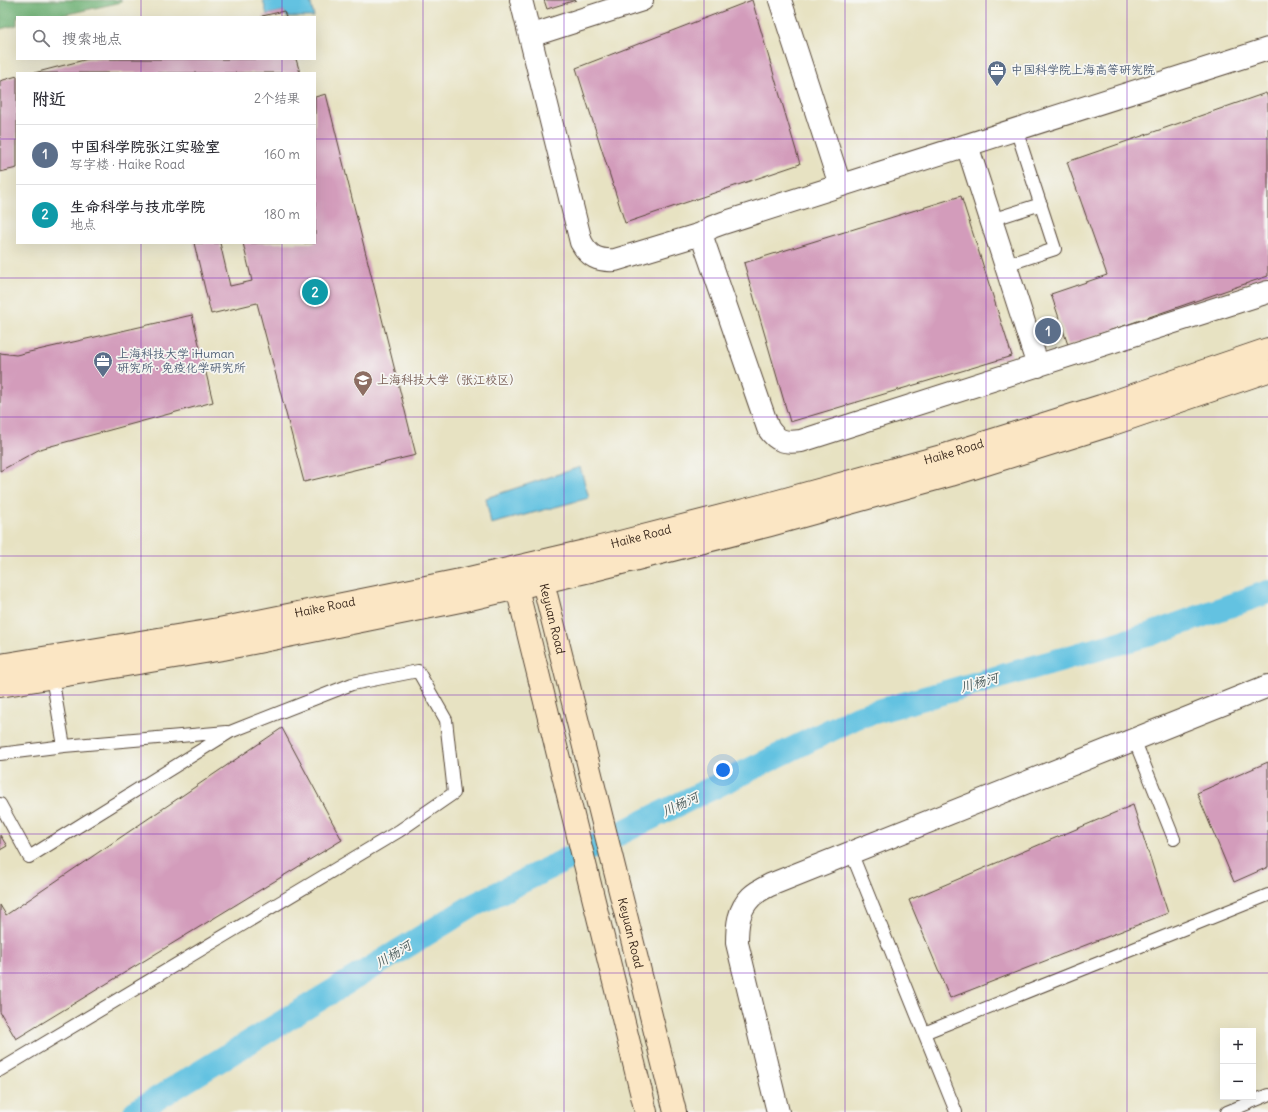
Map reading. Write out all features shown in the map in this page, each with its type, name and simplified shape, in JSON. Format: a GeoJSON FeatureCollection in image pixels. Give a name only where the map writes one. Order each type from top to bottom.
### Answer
{"type":"FeatureCollection","features":[{"type":"Feature","properties":{"kind":"street"},"geometry":{"type":"LineString","coordinates":[[521,0],[581,242],[585,250],[593,257],[603,260],[615,260],[701,234],[712,227],[723,223],[1268,49]]}},
{"type":"Feature","properties":{"kind":"street"},"geometry":{"type":"LineString","coordinates":[[530,36],[642,0]]}},
{"type":"Feature","properties":{"kind":"street"},"geometry":{"type":"LineString","coordinates":[[780,0],[840,185]]}},
{"type":"Feature","properties":{"kind":"street"},"geometry":{"type":"LineString","coordinates":[[967,145],[1038,366]]}},
{"type":"Feature","properties":{"kind":"street"},"geometry":{"type":"LineString","coordinates":[[701,234],[768,428],[772,435],[780,440],[790,443],[801,441],[1268,292]]}},
{"type":"Feature","properties":{"kind":"street","name":"Haike Road"},"geometry":{"type":"LineString","coordinates":[[0,665],[219,629],[465,579],[585,551],[764,505],[945,455],[1101,406],[1268,349]]}},
{"type":"Feature","properties":{"kind":"street","name":"Haike Road"},"geometry":{"type":"LineString","coordinates":[[0,686],[223,649],[470,599],[543,582],[770,525],[951,475],[1107,426],[1268,371]]}},
{"type":"Feature","properties":{"kind":"street","name":"Keyuan Road"},"geometry":{"type":"LineString","coordinates":[[517,588],[524,565],[543,582],[675,1112]]}},
{"type":"Feature","properties":{"kind":"street"},"geometry":{"type":"LineString","coordinates":[[517,588],[646,1112]]}},
{"type":"Feature","properties":{"kind":"street"},"geometry":{"type":"LineString","coordinates":[[778,1112],[737,943],[737,925],[741,911],[752,896],[770,885],[851,852],[1268,686]]}},
{"type":"Feature","properties":{"kind":"lane"},"geometry":{"type":"LineString","coordinates":[[1006,265],[1055,249],[1016,129]]}},
{"type":"Feature","properties":{"kind":"lane"},"geometry":{"type":"LineString","coordinates":[[991,220],[1040,204]]}},
{"type":"Feature","properties":{"kind":"lane"},"geometry":{"type":"LineString","coordinates":[[0,804],[29,857],[230,732],[352,684],[418,671],[446,720],[454,793],[399,831],[0,1070]]}},
{"type":"Feature","properties":{"kind":"lane"},"geometry":{"type":"LineString","coordinates":[[52,677],[64,746]]}},
{"type":"Feature","properties":{"kind":"lane"},"geometry":{"type":"LineString","coordinates":[[0,754],[64,746],[230,732]]}},
{"type":"Feature","properties":{"kind":"lane"},"geometry":{"type":"LineString","coordinates":[[1134,739],[1174,839]]}},
{"type":"Feature","properties":{"kind":"lane"},"geometry":{"type":"LineString","coordinates":[[851,852],[956,1112]]}},
{"type":"Feature","properties":{"kind":"lane"},"geometry":{"type":"LineString","coordinates":[[924,1032],[1268,895]]}},
{"type":"Feature","properties":{"kind":"lane"},"geometry":{"type":"LineString","coordinates":[[1227,1112],[1268,1096]]}},
{"type":"Feature","properties":{"kind":"green space"},"geometry":{"type":"Polygon","coordinates":[[[0,0],[121,0],[122,2],[59,16],[16,16],[16,25],[0,29],[0,0]]]}},
{"type":"Feature","properties":{"kind":"water"},"geometry":{"type":"Polygon","coordinates":[[[263,0],[310,0],[314,16],[286,16],[284,11],[267,15],[263,0]]]}},
{"type":"Feature","properties":{"kind":"water"},"geometry":{"type":"Polygon","coordinates":[[[580,467],[589,498],[491,524],[486,498],[580,467]]]}},
{"type":"Feature","properties":{"kind":"building"},"geometry":{"type":"Polygon","coordinates":[[[544,0],[576,0],[547,9],[544,0]]]}},
{"type":"Feature","properties":{"kind":"building"},"geometry":{"type":"Polygon","coordinates":[[[752,0],[800,164],[625,223],[576,68],[752,0]]]}},
{"type":"Feature","properties":{"kind":"building"},"geometry":{"type":"Polygon","coordinates":[[[284,11],[286,16],[262,16],[284,11]]]}},
{"type":"Feature","properties":{"kind":"building"},"geometry":{"type":"Polygon","coordinates":[[[84,60],[296,60],[300,72],[38,72],[84,60]]]}},
{"type":"Feature","properties":{"kind":"building"},"geometry":{"type":"Polygon","coordinates":[[[16,76],[16,168],[0,172],[0,81],[16,76]]]}},
{"type":"Feature","properties":{"kind":"building"},"geometry":{"type":"Polygon","coordinates":[[[1266,93],[1268,98],[1268,276],[1068,345],[1051,294],[1107,275],[1067,162],[1266,93]]]}},
{"type":"Feature","properties":{"kind":"building"},"geometry":{"type":"Polygon","coordinates":[[[326,94],[416,455],[304,482],[257,303],[211,314],[194,244],[220,244],[230,286],[252,281],[243,244],[316,244],[316,97],[326,94]]]}},
{"type":"Feature","properties":{"kind":"building"},"geometry":{"type":"Polygon","coordinates":[[[961,196],[1012,356],[790,422],[744,263],[961,196]]]}},
{"type":"Feature","properties":{"kind":"building","name":"上海科技大学 iHuman 研究所 · 免疫化学研究所"},"geometry":{"type":"Polygon","coordinates":[[[192,315],[213,402],[40,449],[0,471],[0,353],[16,355],[192,315]]]}},
{"type":"Feature","properties":{"kind":"building"},"geometry":{"type":"Polygon","coordinates":[[[282,728],[342,840],[16,1039],[0,1012],[0,905],[6,915],[282,728]]]}},
{"type":"Feature","properties":{"kind":"building"},"geometry":{"type":"Polygon","coordinates":[[[1268,762],[1268,867],[1234,882],[1197,793],[1268,762]]]}},
{"type":"Feature","properties":{"kind":"building"},"geometry":{"type":"Polygon","coordinates":[[[1133,805],[1168,913],[950,998],[909,900],[1133,805]]]}},
{"type":"Feature","properties":{"kind":"building"},"geometry":{"type":"Polygon","coordinates":[[[0,835],[7,846],[0,850],[0,835]]]}},
{"type":"Feature","properties":{"kind":"waterway","name":"川杨河"},"geometry":{"type":"LineString","coordinates":[[135,1112],[474,905],[857,717],[1151,634],[1268,592]]}},
{"type":"Feature","properties":{"kind":"place","name":"中国科学院上海高等研究院"},"geometry":{"type":"Point","coordinates":[997,87]}},
{"type":"Feature","properties":{"kind":"place","name":"生命科学与技术学院"},"geometry":{"type":"Point","coordinates":[315,292]}},
{"type":"Feature","properties":{"kind":"place","name":"中国科学院张江实验室"},"geometry":{"type":"Point","coordinates":[1048,331]}},
{"type":"Feature","properties":{"kind":"place","name":"上海科技大学 iHuman 研究所 · 免疫化学研究所"},"geometry":{"type":"Point","coordinates":[103,378]}},
{"type":"Feature","properties":{"kind":"place","name":"上海科技大学（张江校区）"},"geometry":{"type":"Point","coordinates":[363,397]}}]}
